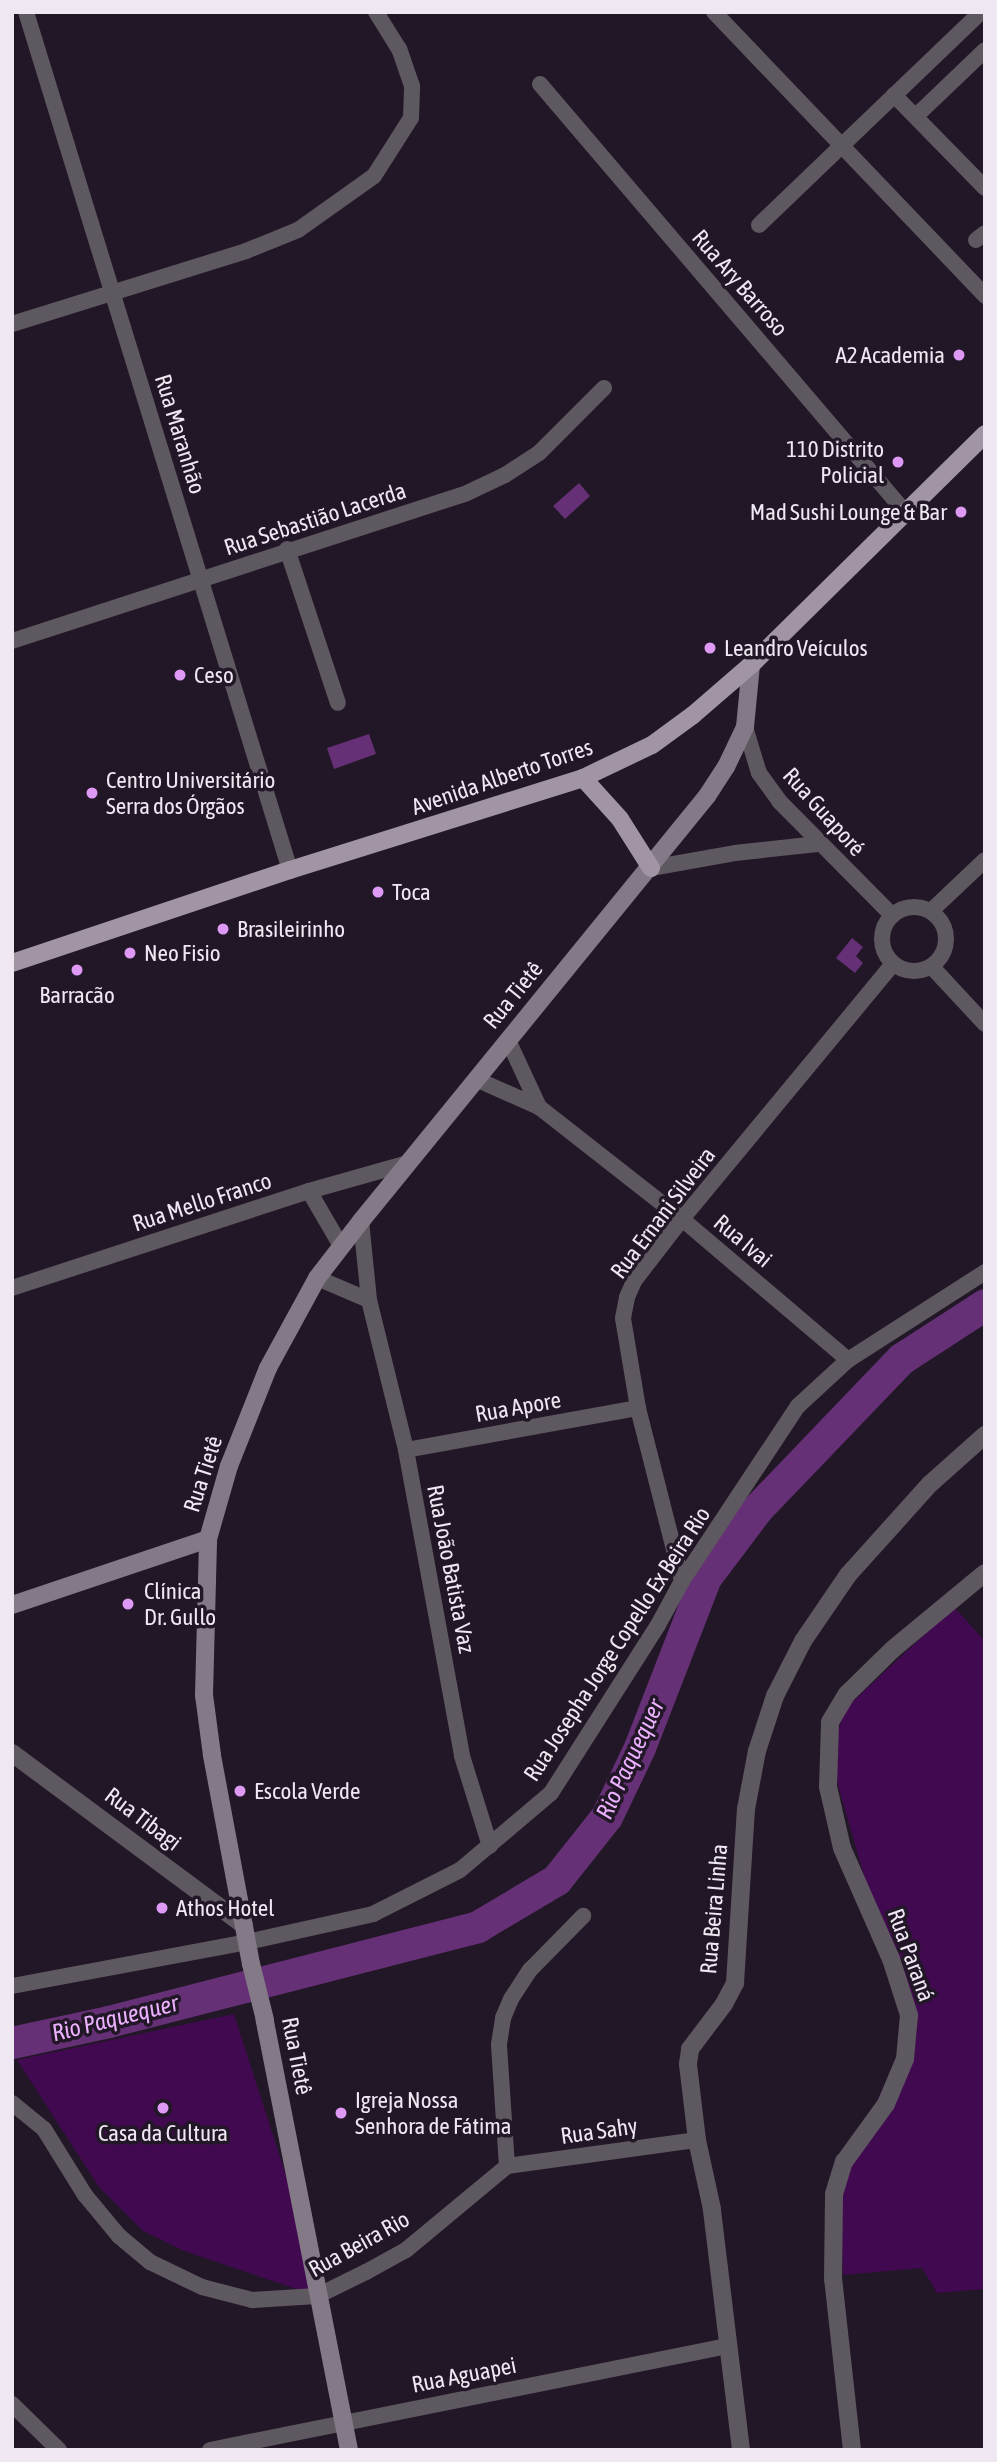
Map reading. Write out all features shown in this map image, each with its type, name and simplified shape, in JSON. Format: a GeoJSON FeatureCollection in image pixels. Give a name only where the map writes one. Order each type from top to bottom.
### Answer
{"type":"FeatureCollection","features":[{"type":"Feature","properties":{"kind":"main road","name":"Avenida Alberto Torres"},"geometry":{"type":"LineString","coordinates":[[12,963],[290,870],[583,778],[652,745],[693,715],[751,665],[985,435]]}},
{"type":"Feature","properties":{"kind":"main road","name":"Rua Tietê"},"geometry":{"type":"LineString","coordinates":[[349,2450],[265,2020],[245,1934],[204,1695],[208,1539],[229,1466],[268,1368],[317,1278],[707,796],[726,767],[745,727],[751,665]]}},
{"type":"Feature","properties":{"kind":"main road"},"geometry":{"type":"LineString","coordinates":[[583,778],[620,819],[650,867]]}},
{"type":"Feature","properties":{"kind":"main road"},"geometry":{"type":"LineString","coordinates":[[12,1605],[208,1539]]}},
{"type":"Feature","properties":{"kind":"street","name":"Rua Maranhão"},"geometry":{"type":"LineString","coordinates":[[26,12],[290,870]]}},
{"type":"Feature","properties":{"kind":"street"},"geometry":{"type":"LineString","coordinates":[[12,324],[246,251],[298,230],[374,176],[411,118],[412,86],[400,49],[376,12]]}},
{"type":"Feature","properties":{"kind":"street"},"geometry":{"type":"LineString","coordinates":[[714,12],[985,296]]}},
{"type":"Feature","properties":{"kind":"street"},"geometry":{"type":"LineString","coordinates":[[759,225],[981,12]]}},
{"type":"Feature","properties":{"kind":"street"},"geometry":{"type":"LineString","coordinates":[[916,116],[985,50]]}},
{"type":"Feature","properties":{"kind":"street","name":"Rua Ary Barroso"},"geometry":{"type":"LineString","coordinates":[[540,84],[905,512]]}},
{"type":"Feature","properties":{"kind":"street"},"geometry":{"type":"LineString","coordinates":[[894,95],[985,188]]}},
{"type":"Feature","properties":{"kind":"street","name":"Rua Sebastião Lacerda"},"geometry":{"type":"LineString","coordinates":[[12,641],[467,494],[505,475],[539,453],[604,388]]}},
{"type":"Feature","properties":{"kind":"street"},"geometry":{"type":"LineString","coordinates":[[287,550],[338,703]]}},
{"type":"Feature","properties":{"kind":"street","name":"Rua Guaporé"},"geometry":{"type":"LineString","coordinates":[[745,727],[759,773],[779,801],[818,844],[892,915]]}},
{"type":"Feature","properties":{"kind":"street"},"geometry":{"type":"LineString","coordinates":[[650,867],[735,853],[818,844]]}},
{"type":"Feature","properties":{"kind":"street"},"geometry":{"type":"LineString","coordinates":[[931,911],[985,860]]}},
{"type":"Feature","properties":{"kind":"street"},"geometry":{"type":"LineString","coordinates":[[918,906],[931,911],[942,923],[947,939],[943,955],[932,967],[912,972],[893,964],[882,945],[882,934],[892,915],[904,908],[918,906]]}},
{"type":"Feature","properties":{"kind":"street","name":"Rua Ernani Silveira"},"geometry":{"type":"LineString","coordinates":[[682,1581],[638,1408],[623,1318],[627,1297],[634,1281],[682,1219],[893,964]]}},
{"type":"Feature","properties":{"kind":"street"},"geometry":{"type":"LineString","coordinates":[[932,967],[985,1024]]}},
{"type":"Feature","properties":{"kind":"street","name":"Rua Ivai"},"geometry":{"type":"LineString","coordinates":[[508,1040],[539,1107]]}},
{"type":"Feature","properties":{"kind":"street","name":"Rua Ivai"},"geometry":{"type":"LineString","coordinates":[[478,1080],[539,1107],[682,1219],[848,1360]]}},
{"type":"Feature","properties":{"kind":"street","name":"Rua Mello Franco"},"geometry":{"type":"LineString","coordinates":[[12,1288],[309,1191],[408,1163]]}},
{"type":"Feature","properties":{"kind":"street"},"geometry":{"type":"LineString","coordinates":[[309,1191],[341,1245]]}},
{"type":"Feature","properties":{"kind":"street","name":"Rua João Batista Vaz"},"geometry":{"type":"LineString","coordinates":[[361,1221],[369,1300],[406,1450],[463,1756],[490,1846]]}},
{"type":"Feature","properties":{"kind":"street","name":"Rua Josepha Jorge Copello Ex Beira Rio"},"geometry":{"type":"LineString","coordinates":[[12,1986],[245,1934],[373,1914],[460,1870],[551,1793],[658,1625],[682,1581],[798,1406],[848,1360],[985,1272]]}},
{"type":"Feature","properties":{"kind":"street"},"geometry":{"type":"LineString","coordinates":[[317,1278],[369,1300]]}},
{"type":"Feature","properties":{"kind":"street","name":"Rua Apore"},"geometry":{"type":"LineString","coordinates":[[406,1450],[638,1408]]}},
{"type":"Feature","properties":{"kind":"street","name":"Rua Beira Linha"},"geometry":{"type":"LineString","coordinates":[[741,2450],[712,2209],[697,2140],[688,2064],[690,2049],[724,2004],[735,1983],[746,1810],[757,1751],[775,1696],[803,1641],[848,1575],[930,1484],[985,1435]]}},
{"type":"Feature","properties":{"kind":"street","name":"Rua Paraná"},"geometry":{"type":"LineString","coordinates":[[852,2450],[833,2279],[834,2194],[844,2162],[886,2104],[905,2059],[909,2015],[891,1959],[842,1848],[828,1787],[830,1722],[847,1694],[893,1649],[985,1573]]}},
{"type":"Feature","properties":{"kind":"street","name":"Rua Tibagi"},"geometry":{"type":"LineString","coordinates":[[12,1753],[245,1934]]}},
{"type":"Feature","properties":{"kind":"street"},"geometry":{"type":"LineString","coordinates":[[507,2166],[499,2044],[503,2018],[510,1999],[530,1970],[583,1916]]}},
{"type":"Feature","properties":{"kind":"street","name":"Rua Beira Rio"},"geometry":{"type":"LineString","coordinates":[[12,2103],[44,2129],[85,2195],[119,2236],[150,2262],[202,2287],[252,2300],[317,2296],[406,2250],[507,2166]]}},
{"type":"Feature","properties":{"kind":"street","name":"Rua Sahy"},"geometry":{"type":"LineString","coordinates":[[507,2166],[697,2140]]}},
{"type":"Feature","properties":{"kind":"street","name":"Rua Aguapei"},"geometry":{"type":"LineString","coordinates":[[210,2450],[727,2346]]}},
{"type":"Feature","properties":{"kind":"street"},"geometry":{"type":"LineString","coordinates":[[12,2404],[59,2450]]}},
{"type":"Feature","properties":{"kind":"shaded area"},"geometry":{"type":"Polygon","coordinates":[[[579,483],[590,496],[565,519],[553,506],[579,483]]]}},
{"type":"Feature","properties":{"kind":"shaded area"},"geometry":{"type":"Polygon","coordinates":[[[369,734],[376,754],[334,769],[327,748],[369,734]]]}},
{"type":"Feature","properties":{"kind":"shaded area"},"geometry":{"type":"Polygon","coordinates":[[[852,938],[863,947],[856,956],[863,963],[855,973],[836,958],[852,938]]]}},
{"type":"Feature","properties":{"kind":"shaded area"},"geometry":{"type":"Polygon","coordinates":[[[954,1607],[985,1641],[985,2289],[937,2293],[922,2268],[843,2275],[840,2193],[853,2152],[898,2056],[903,2010],[839,1789],[832,1748],[846,1708],[954,1607]]]}},
{"type":"Feature","properties":{"kind":"shaded area"},"geometry":{"type":"Polygon","coordinates":[[[234,2014],[309,2247],[317,2296],[184,2251],[143,2231],[99,2187],[17,2060],[234,2014]]]}},
{"type":"Feature","properties":{"kind":"waterway","name":"Rio Paquequer"},"geometry":{"type":"LineString","coordinates":[[12,2043],[109,2022],[478,1927],[557,1880],[607,1817],[640,1748],[706,1578],[757,1510],[902,1359],[985,1305]]}},
{"type":"Feature","properties":{"kind":"place","name":"A2 Academia"},"geometry":{"type":"Point","coordinates":[959,355]}},
{"type":"Feature","properties":{"kind":"place","name":"110 Distrito Policial"},"geometry":{"type":"Point","coordinates":[898,462]}},
{"type":"Feature","properties":{"kind":"place","name":"Mad Sushi Lounge & Bar"},"geometry":{"type":"Point","coordinates":[961,512]}},
{"type":"Feature","properties":{"kind":"place","name":"Leandro Veículos"},"geometry":{"type":"Point","coordinates":[710,648]}},
{"type":"Feature","properties":{"kind":"place","name":"Ceso"},"geometry":{"type":"Point","coordinates":[180,675]}},
{"type":"Feature","properties":{"kind":"place","name":"Centro Universitário Serra dos Órgãos"},"geometry":{"type":"Point","coordinates":[92,793]}},
{"type":"Feature","properties":{"kind":"place","name":"Toca"},"geometry":{"type":"Point","coordinates":[378,892]}},
{"type":"Feature","properties":{"kind":"place","name":"Brasileirinho"},"geometry":{"type":"Point","coordinates":[223,929]}},
{"type":"Feature","properties":{"kind":"place","name":"Neo Fisio"},"geometry":{"type":"Point","coordinates":[130,953]}},
{"type":"Feature","properties":{"kind":"place","name":"Barracão"},"geometry":{"type":"Point","coordinates":[77,970]}},
{"type":"Feature","properties":{"kind":"place","name":"Clínica Dr. Gullo"},"geometry":{"type":"Point","coordinates":[128,1604]}},
{"type":"Feature","properties":{"kind":"place","name":"Escola Verde"},"geometry":{"type":"Point","coordinates":[240,1791]}},
{"type":"Feature","properties":{"kind":"place","name":"Athos Hotel"},"geometry":{"type":"Point","coordinates":[162,1908]}},
{"type":"Feature","properties":{"kind":"place","name":"Casa da Cultura"},"geometry":{"type":"Point","coordinates":[163,2108]}},
{"type":"Feature","properties":{"kind":"place","name":"Igreja Nossa Senhora de Fátima"},"geometry":{"type":"Point","coordinates":[341,2113]}}]}
